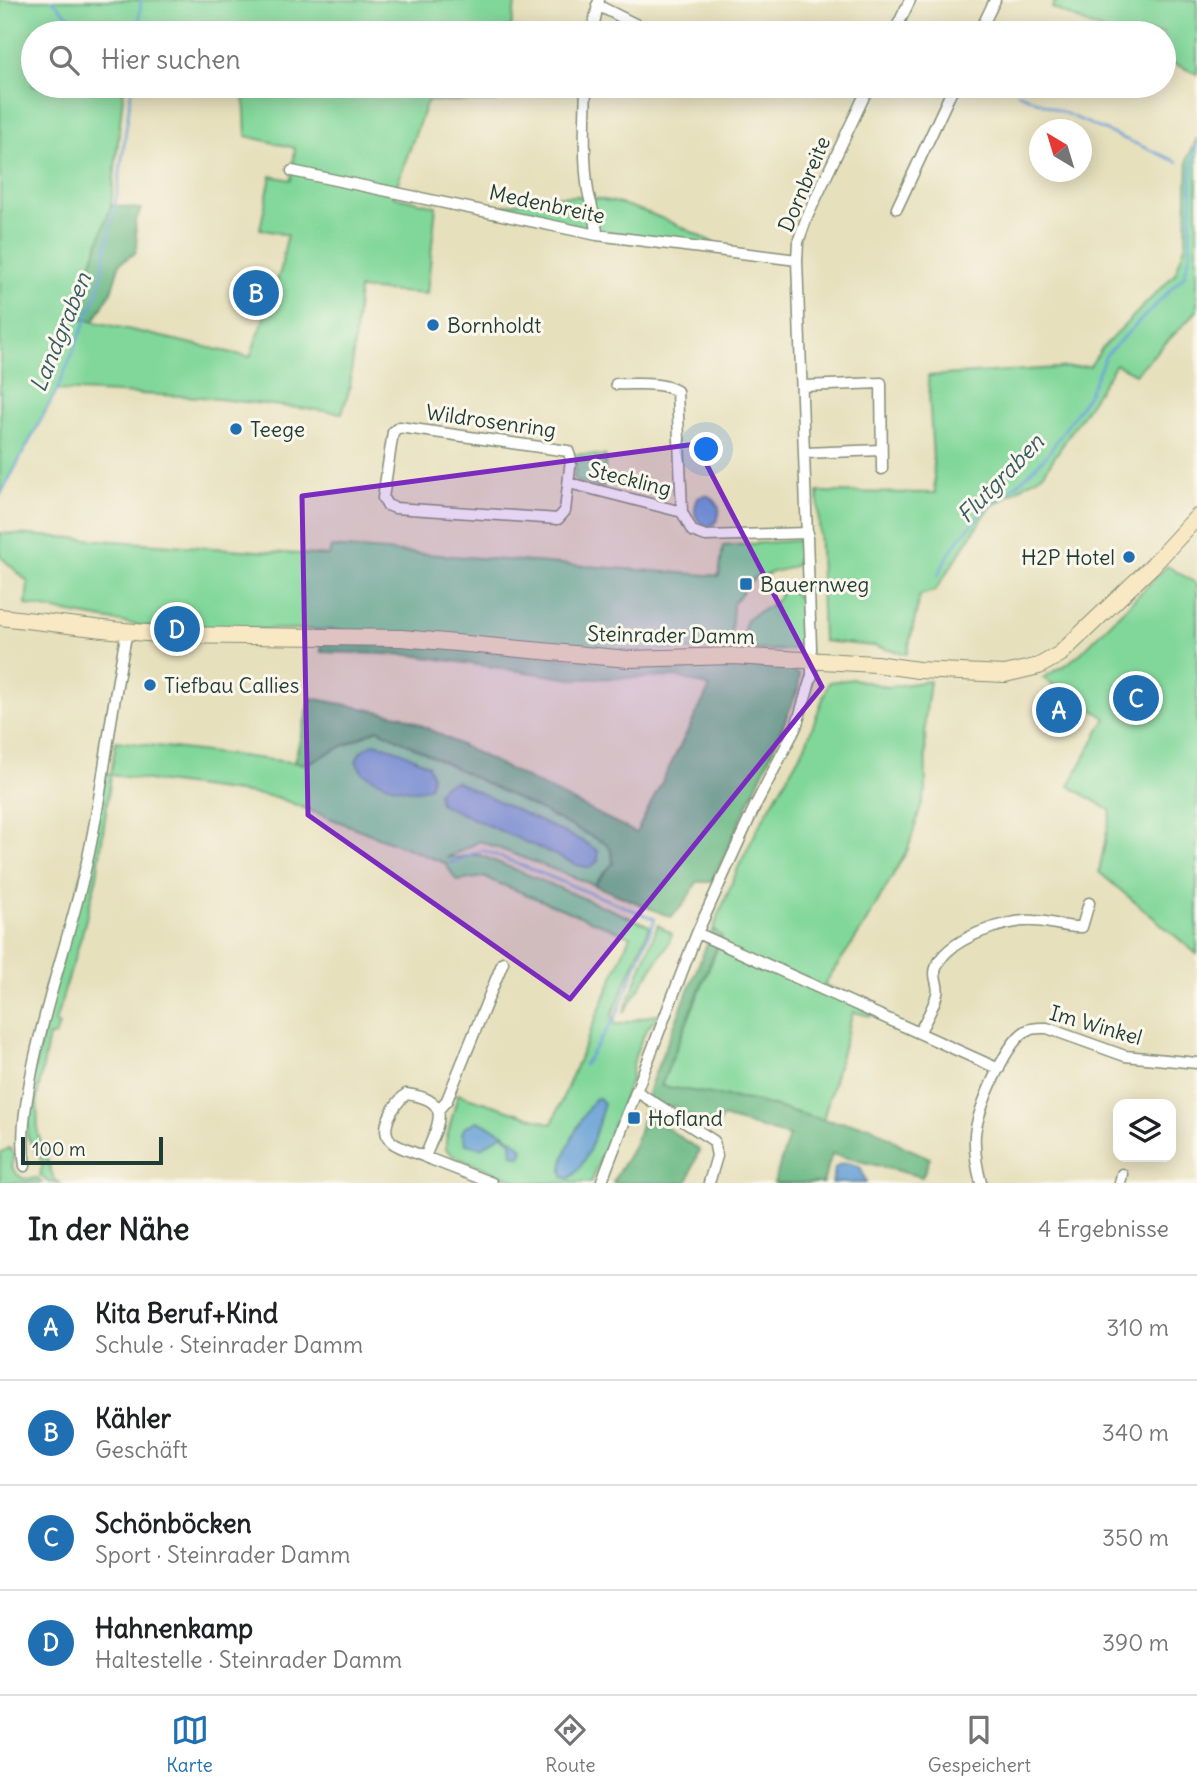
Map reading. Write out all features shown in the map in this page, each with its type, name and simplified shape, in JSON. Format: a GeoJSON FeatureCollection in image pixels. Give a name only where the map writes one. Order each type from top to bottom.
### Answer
{"type":"FeatureCollection","features":[{"type":"Feature","properties":{"kind":"main road","name":"Steinrader Damm"},"geometry":{"type":"LineString","coordinates":[[0,617],[170,635],[402,638],[628,659],[733,656],[1005,674],[1039,666],[1077,640],[1197,517]]}},
{"type":"Feature","properties":{"kind":"street"},"geometry":{"type":"LineString","coordinates":[[900,21],[910,0]]}},
{"type":"Feature","properties":{"kind":"street"},"geometry":{"type":"LineString","coordinates":[[985,21],[995,0]]}},
{"type":"Feature","properties":{"kind":"street"},"geometry":{"type":"LineString","coordinates":[[594,21],[598,3],[631,21]]}},
{"type":"Feature","properties":{"kind":"street"},"geometry":{"type":"LineString","coordinates":[[586,98],[586,164],[597,235]]}},
{"type":"Feature","properties":{"kind":"street","name":"Dornbreite"},"geometry":{"type":"LineString","coordinates":[[813,662],[797,260],[799,242],[807,217],[863,98]]}},
{"type":"Feature","properties":{"kind":"street"},"geometry":{"type":"LineString","coordinates":[[897,208],[948,98]]}},
{"type":"Feature","properties":{"kind":"street","name":"Medenbreite"},"geometry":{"type":"LineString","coordinates":[[292,171],[597,235],[797,260]]}},
{"type":"Feature","properties":{"kind":"street"},"geometry":{"type":"LineString","coordinates":[[803,386],[881,383],[882,469]]}},
{"type":"Feature","properties":{"kind":"street"},"geometry":{"type":"LineString","coordinates":[[616,384],[671,387],[677,391],[682,512],[692,531],[706,536],[808,533]]}},
{"type":"Feature","properties":{"kind":"street","name":"Wildrosenring"},"geometry":{"type":"LineString","coordinates":[[398,427],[568,451],[571,457],[569,483],[565,511],[558,519],[395,508],[387,505],[383,498],[393,432],[398,427]]}},
{"type":"Feature","properties":{"kind":"street"},"geometry":{"type":"LineString","coordinates":[[805,453],[881,450]]}},
{"type":"Feature","properties":{"kind":"street","name":"Steckling"},"geometry":{"type":"LineString","coordinates":[[569,483],[682,512]]}},
{"type":"Feature","properties":{"kind":"street"},"geometry":{"type":"LineString","coordinates":[[25,1166],[22,1134],[29,1085],[91,842],[127,632]]}},
{"type":"Feature","properties":{"kind":"street"},"geometry":{"type":"LineString","coordinates":[[601,1183],[697,933],[755,806],[796,727],[812,675],[813,662]]}},
{"type":"Feature","properties":{"kind":"street"},"geometry":{"type":"LineString","coordinates":[[919,1033],[937,994],[938,986],[934,976],[936,965],[951,950],[970,936],[995,926],[1031,920],[1062,924],[1071,928],[1082,927],[1089,903]]}},
{"type":"Feature","properties":{"kind":"street"},"geometry":{"type":"LineString","coordinates":[[697,933],[999,1069]]}},
{"type":"Feature","properties":{"kind":"street"},"geometry":{"type":"LineString","coordinates":[[439,1109],[447,1100],[503,962]]}},
{"type":"Feature","properties":{"kind":"street","name":"Im Winkel"},"geometry":{"type":"LineString","coordinates":[[981,1183],[975,1153],[975,1133],[982,1108],[1015,1040],[1026,1031],[1036,1028],[1058,1031],[1125,1056],[1197,1063]]}},
{"type":"Feature","properties":{"kind":"street"},"geometry":{"type":"LineString","coordinates":[[636,1091],[714,1141],[717,1156],[709,1183]]}},
{"type":"Feature","properties":{"kind":"street"},"geometry":{"type":"LineString","coordinates":[[425,1157],[440,1118],[439,1109],[432,1102],[406,1094],[394,1104],[387,1125],[387,1134],[392,1143],[425,1157],[492,1183]]}},
{"type":"Feature","properties":{"kind":"highlighted area"},"geometry":{"type":"Polygon","coordinates":[[[696,444],[822,687],[570,999],[308,815],[302,496],[696,444]]]}},
{"type":"Feature","properties":{"kind":"green space"},"geometry":{"type":"Polygon","coordinates":[[[0,0],[516,0],[512,21],[21,21],[21,98],[123,98],[111,205],[74,317],[250,357],[281,269],[287,235],[260,229],[271,176],[291,180],[295,148],[246,136],[244,98],[498,98],[497,102],[427,101],[393,196],[436,206],[427,294],[359,289],[350,387],[342,413],[201,397],[57,390],[0,496],[0,0]]]}},
{"type":"Feature","properties":{"kind":"green space"},"geometry":{"type":"Polygon","coordinates":[[[1056,0],[1197,0],[1197,74],[1176,64],[1176,21],[1081,21],[1052,8],[1056,0]]]}},
{"type":"Feature","properties":{"kind":"green space"},"geometry":{"type":"Polygon","coordinates":[[[1197,138],[1197,311],[1135,374],[1116,364],[1044,473],[990,507],[935,591],[920,595],[907,654],[874,646],[823,641],[818,492],[935,493],[928,376],[1090,366],[1103,347],[1175,274],[1186,243],[1188,158],[1197,138]]]}},
{"type":"Feature","properties":{"kind":"green space"},"geometry":{"type":"Polygon","coordinates":[[[578,196],[631,207],[714,243],[710,247],[609,233],[500,210],[500,206],[548,197],[578,196]]]}},
{"type":"Feature","properties":{"kind":"green space"},"geometry":{"type":"Polygon","coordinates":[[[111,205],[141,209],[135,222],[135,253],[120,263],[111,292],[94,321],[74,317],[111,205]]]}},
{"type":"Feature","properties":{"kind":"green space"},"geometry":{"type":"Polygon","coordinates":[[[577,454],[606,456],[603,488],[577,482],[574,478],[577,454]]]}},
{"type":"Feature","properties":{"kind":"green space"},"geometry":{"type":"Polygon","coordinates":[[[0,533],[329,556],[331,547],[719,576],[723,546],[802,540],[803,559],[787,569],[762,577],[759,575],[742,588],[743,591],[733,604],[730,649],[612,651],[332,630],[149,627],[26,605],[28,582],[0,556],[0,533]]]}},
{"type":"Feature","properties":{"kind":"green space"},"geometry":{"type":"Polygon","coordinates":[[[1167,566],[1197,584],[1197,954],[1099,872],[1111,811],[1069,786],[1106,718],[1043,678],[1082,652],[1167,566]]]}},
{"type":"Feature","properties":{"kind":"green space"},"geometry":{"type":"Polygon","coordinates":[[[782,589],[790,591],[805,603],[804,634],[800,642],[787,650],[748,649],[743,639],[746,620],[773,604],[782,589]]]}},
{"type":"Feature","properties":{"kind":"green space"},"geometry":{"type":"Polygon","coordinates":[[[373,641],[635,664],[787,668],[799,674],[799,687],[712,882],[697,882],[683,905],[671,917],[594,885],[613,863],[607,844],[378,729],[306,764],[294,762],[311,698],[403,716],[636,833],[710,687],[678,677],[572,679],[411,655],[321,652],[321,642],[373,641]]]}},
{"type":"Feature","properties":{"kind":"green space"},"geometry":{"type":"Polygon","coordinates":[[[854,679],[887,687],[930,681],[925,719],[926,790],[908,849],[862,929],[824,985],[876,1005],[871,1016],[853,1012],[823,1120],[754,1101],[661,1086],[722,937],[713,929],[738,868],[806,744],[829,682],[854,679]]]}},
{"type":"Feature","properties":{"kind":"green space"},"geometry":{"type":"Polygon","coordinates":[[[378,729],[607,844],[613,863],[594,885],[480,841],[446,858],[480,855],[650,926],[612,1015],[616,1025],[660,1013],[648,1027],[640,1044],[631,1080],[591,1183],[522,1183],[453,1156],[446,1149],[446,1141],[458,1094],[552,1124],[630,936],[483,877],[457,881],[445,863],[276,797],[111,775],[97,876],[55,1022],[59,1025],[55,1036],[49,1036],[37,1097],[38,1134],[54,1179],[60,1183],[49,1183],[40,1175],[43,1163],[27,1136],[32,1079],[106,774],[111,774],[116,741],[306,764],[378,729]]]}},
{"type":"Feature","properties":{"kind":"green space"},"geometry":{"type":"Polygon","coordinates":[[[658,925],[672,934],[624,1012],[658,925]]]}},
{"type":"Feature","properties":{"kind":"green space"},"geometry":{"type":"Polygon","coordinates":[[[713,929],[722,937],[661,1086],[754,1101],[823,1120],[870,1126],[930,1158],[922,1177],[832,1154],[823,1183],[774,1183],[789,1136],[722,1117],[715,1131],[673,1105],[661,1124],[699,1150],[687,1183],[613,1183],[634,1145],[651,1083],[713,929]]]}},
{"type":"Feature","properties":{"kind":"green space"},"geometry":{"type":"Polygon","coordinates":[[[9,1148],[15,1155],[12,1167],[17,1174],[26,1179],[38,1178],[42,1183],[0,1183],[0,1153],[9,1148]]]}},
{"type":"Feature","properties":{"kind":"water"},"geometry":{"type":"Polygon","coordinates":[[[705,495],[715,501],[719,510],[717,520],[708,527],[697,519],[695,512],[698,498],[705,495]]]}},
{"type":"Feature","properties":{"kind":"water"},"geometry":{"type":"Polygon","coordinates":[[[375,743],[400,751],[428,765],[432,776],[430,786],[406,790],[364,773],[356,761],[361,751],[375,743]]]}},
{"type":"Feature","properties":{"kind":"water"},"geometry":{"type":"Polygon","coordinates":[[[455,781],[584,842],[598,851],[598,861],[590,868],[577,865],[440,803],[438,793],[442,786],[455,781]]]}},
{"type":"Feature","properties":{"kind":"water"},"geometry":{"type":"Polygon","coordinates":[[[599,1098],[604,1103],[587,1154],[569,1179],[563,1177],[563,1160],[572,1138],[594,1099],[599,1098]]]}},
{"type":"Feature","properties":{"kind":"water"},"geometry":{"type":"Polygon","coordinates":[[[477,1121],[506,1134],[523,1148],[521,1157],[512,1154],[511,1142],[503,1134],[481,1148],[466,1144],[462,1133],[465,1127],[477,1121]]]}},
{"type":"Feature","properties":{"kind":"water"},"geometry":{"type":"Polygon","coordinates":[[[849,1163],[861,1168],[866,1183],[832,1183],[835,1168],[849,1163]]]}},
{"type":"Feature","properties":{"kind":"waterway"},"geometry":{"type":"LineString","coordinates":[[52,0],[68,16],[84,21]]}},
{"type":"Feature","properties":{"kind":"waterway","name":"Landgraben"},"geometry":{"type":"LineString","coordinates":[[139,21],[141,0]]}},
{"type":"Feature","properties":{"kind":"waterway","name":"Landgraben"},"geometry":{"type":"LineString","coordinates":[[0,496],[57,390],[98,292],[117,195],[130,98]]}},
{"type":"Feature","properties":{"kind":"waterway"},"geometry":{"type":"LineString","coordinates":[[1030,98],[1178,162]]}},
{"type":"Feature","properties":{"kind":"waterway","name":"Flutgraben"},"geometry":{"type":"LineString","coordinates":[[938,575],[953,547],[981,513],[1021,481],[1048,454],[1088,395],[1106,355],[1184,276],[1190,255],[1192,169],[1197,146]]}},
{"type":"Feature","properties":{"kind":"waterway"},"geometry":{"type":"LineString","coordinates":[[450,863],[483,850],[655,919],[616,1016],[584,1065]]}},
{"type":"Feature","properties":{"kind":"place","name":"Kähler"},"geometry":{"type":"Point","coordinates":[256,293]}},
{"type":"Feature","properties":{"kind":"place","name":"Bornholdt"},"geometry":{"type":"Point","coordinates":[433,325]}},
{"type":"Feature","properties":{"kind":"place","name":"Teege"},"geometry":{"type":"Point","coordinates":[236,429]}},
{"type":"Feature","properties":{"kind":"place","name":"H2P Hotel"},"geometry":{"type":"Point","coordinates":[1129,557]}},
{"type":"Feature","properties":{"kind":"place","name":"Bauernweg"},"geometry":{"type":"Point","coordinates":[746,584]}},
{"type":"Feature","properties":{"kind":"place","name":"Hahnenkamp"},"geometry":{"type":"Point","coordinates":[177,629]}},
{"type":"Feature","properties":{"kind":"place","name":"Tiefbau Callies"},"geometry":{"type":"Point","coordinates":[150,685]}},
{"type":"Feature","properties":{"kind":"place","name":"Schönböcken"},"geometry":{"type":"Point","coordinates":[1136,698]}},
{"type":"Feature","properties":{"kind":"place","name":"Kita Beruf+Kind"},"geometry":{"type":"Point","coordinates":[1059,710]}},
{"type":"Feature","properties":{"kind":"place","name":"Hofland"},"geometry":{"type":"Point","coordinates":[634,1118]}}]}
